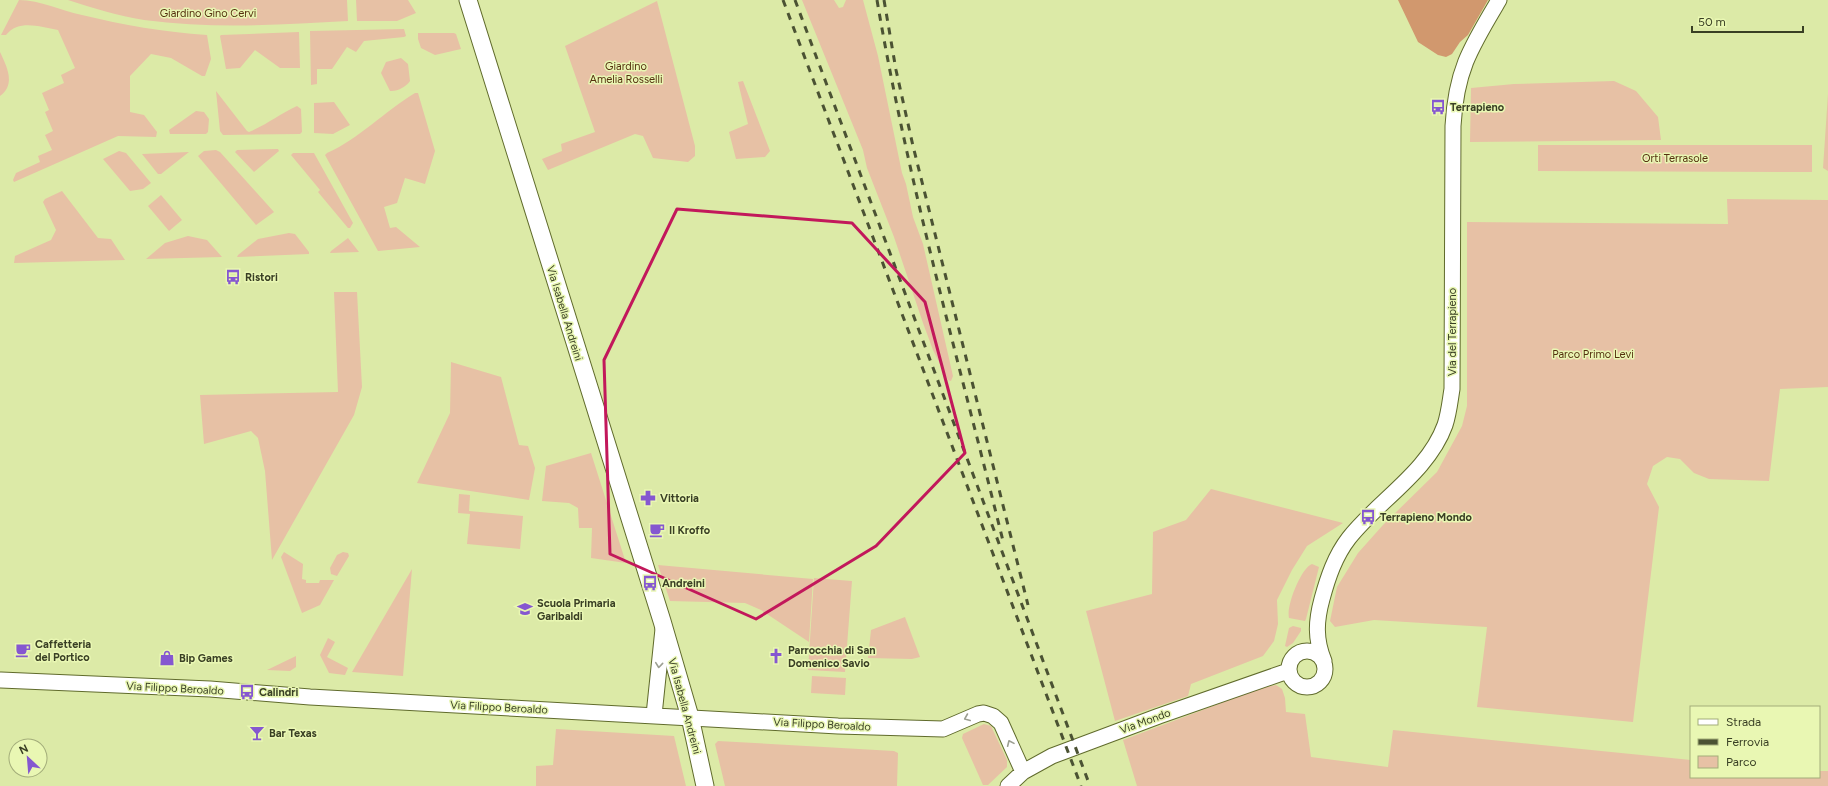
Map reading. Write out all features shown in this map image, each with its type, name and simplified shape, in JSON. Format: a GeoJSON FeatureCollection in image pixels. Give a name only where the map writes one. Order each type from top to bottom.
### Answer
{"type":"FeatureCollection","features":[{"type":"Feature","properties":{"kind":"main road","name":"Via Isabella Andreini"},"geometry":{"type":"LineString","coordinates":[[468,0],[663,626],[690,717],[705,786]]}},
{"type":"Feature","properties":{"kind":"street","name":"Via del Terrapieno"},"geometry":{"type":"LineString","coordinates":[[1324,661],[1318,643],[1316,630],[1326,585],[1341,549],[1357,529],[1421,464],[1441,434],[1447,418],[1452,389],[1453,126],[1455,102],[1460,77],[1468,54],[1499,0]]}},
{"type":"Feature","properties":{"kind":"street","name":"Via Isabella Andreini"},"geometry":{"type":"LineString","coordinates":[[654,715],[663,626]]}},
{"type":"Feature","properties":{"kind":"street","name":"Via del Terrapieno"},"geometry":{"type":"LineString","coordinates":[[1297,654],[1316,630]]}},
{"type":"Feature","properties":{"kind":"street"},"geometry":{"type":"LineString","coordinates":[[1303,651],[1315,652],[1324,661],[1325,674],[1318,684],[1307,688],[1296,685],[1292,681],[1288,671],[1290,661],[1297,654],[1303,651]]}},
{"type":"Feature","properties":{"kind":"street","name":"Via Mondo"},"geometry":{"type":"LineString","coordinates":[[1008,786],[1023,772],[1052,756],[1264,678],[1288,671]]}},
{"type":"Feature","properties":{"kind":"street","name":"Via Filippo Beroaldo"},"geometry":{"type":"LineString","coordinates":[[0,680],[210,689],[310,697],[838,726],[943,729],[978,714],[984,713],[993,716],[1001,723],[1023,772]]}},
{"type":"Feature","properties":{"kind":"highlighted area"},"geometry":{"type":"Polygon","coordinates":[[[677,209],[852,223],[925,302],[965,453],[876,546],[756,619],[610,554],[604,360],[677,209]]]}},
{"type":"Feature","properties":{"kind":"green space"},"geometry":{"type":"Polygon","coordinates":[[[19,0],[27,0],[97,19],[128,25],[207,35],[211,59],[205,76],[202,76],[171,58],[151,54],[130,76],[130,112],[144,115],[157,132],[156,137],[118,136],[14,182],[13,180],[16,173],[40,162],[38,156],[52,150],[45,135],[53,131],[45,112],[49,110],[42,93],[64,83],[61,75],[75,68],[58,30],[30,25],[17,27],[6,35],[1,35],[19,0]]]}},
{"type":"Feature","properties":{"kind":"green space","name":"Giardino Gino Cervi"},"geometry":{"type":"Polygon","coordinates":[[[68,0],[347,0],[348,21],[297,24],[195,25],[144,20],[96,9],[68,0]]]}},
{"type":"Feature","properties":{"kind":"green space"},"geometry":{"type":"Polygon","coordinates":[[[356,0],[408,0],[416,13],[397,21],[357,21],[356,0]]]}},
{"type":"Feature","properties":{"kind":"green space"},"geometry":{"type":"Polygon","coordinates":[[[802,0],[834,0],[839,8],[843,7],[846,0],[863,0],[878,56],[902,173],[906,184],[913,217],[923,244],[953,376],[951,381],[948,380],[933,350],[894,237],[867,168],[863,150],[802,0]]]}},
{"type":"Feature","properties":{"kind":"green space","name":"Giardino Amelia Rosselli"},"geometry":{"type":"Polygon","coordinates":[[[657,1],[695,146],[695,156],[688,162],[653,158],[643,136],[635,134],[548,170],[542,159],[562,151],[561,144],[595,132],[565,46],[657,1]]]}},
{"type":"Feature","properties":{"kind":"green space"},"geometry":{"type":"Polygon","coordinates":[[[404,29],[406,36],[404,37],[364,41],[356,52],[347,47],[332,69],[317,69],[317,84],[311,85],[310,31],[404,29]]]}},
{"type":"Feature","properties":{"kind":"green space"},"geometry":{"type":"Polygon","coordinates":[[[299,32],[300,68],[280,68],[255,50],[240,68],[226,69],[221,35],[299,32]]]}},
{"type":"Feature","properties":{"kind":"green space"},"geometry":{"type":"Polygon","coordinates":[[[418,33],[454,33],[456,34],[461,49],[435,55],[421,48],[418,33]]]}},
{"type":"Feature","properties":{"kind":"green space"},"geometry":{"type":"Polygon","coordinates":[[[0,52],[9,75],[9,81],[5,91],[0,96],[0,52]]]}},
{"type":"Feature","properties":{"kind":"green space"},"geometry":{"type":"Polygon","coordinates":[[[401,58],[408,64],[410,81],[407,85],[396,91],[390,91],[381,73],[386,62],[401,58]]]}},
{"type":"Feature","properties":{"kind":"green space"},"geometry":{"type":"Polygon","coordinates":[[[743,81],[770,151],[765,157],[736,159],[729,132],[748,124],[738,82],[743,81]]]}},
{"type":"Feature","properties":{"kind":"green space"},"geometry":{"type":"Polygon","coordinates":[[[1614,81],[1636,91],[1658,117],[1661,140],[1470,142],[1471,88],[1514,84],[1614,81]]]}},
{"type":"Feature","properties":{"kind":"green space"},"geometry":{"type":"Polygon","coordinates":[[[216,91],[249,132],[297,106],[301,109],[302,132],[300,134],[223,135],[220,131],[216,91]]]}},
{"type":"Feature","properties":{"kind":"green space"},"geometry":{"type":"Polygon","coordinates":[[[415,93],[418,93],[435,151],[425,184],[405,178],[397,203],[384,207],[390,228],[396,227],[420,247],[378,251],[325,155],[361,133],[415,93]]]}},
{"type":"Feature","properties":{"kind":"green space"},"geometry":{"type":"Polygon","coordinates":[[[1828,94],[1828,171],[1823,168],[1828,94]]]}},
{"type":"Feature","properties":{"kind":"green space"},"geometry":{"type":"Polygon","coordinates":[[[334,102],[350,125],[333,134],[314,133],[314,103],[334,102]]]}},
{"type":"Feature","properties":{"kind":"green space"},"geometry":{"type":"Polygon","coordinates":[[[196,111],[204,112],[209,119],[208,132],[206,134],[170,134],[169,130],[196,111]]]}},
{"type":"Feature","properties":{"kind":"green space","name":"Orti Terrasole"},"geometry":{"type":"Polygon","coordinates":[[[1538,145],[1812,145],[1812,172],[1538,171],[1538,145]]]}},
{"type":"Feature","properties":{"kind":"green space"},"geometry":{"type":"Polygon","coordinates":[[[278,149],[279,151],[254,172],[235,152],[237,150],[278,149]]]}},
{"type":"Feature","properties":{"kind":"green space"},"geometry":{"type":"Polygon","coordinates":[[[216,150],[220,152],[274,212],[256,225],[198,156],[204,151],[216,150]]]}},
{"type":"Feature","properties":{"kind":"green space"},"geometry":{"type":"Polygon","coordinates":[[[119,151],[126,153],[151,183],[143,189],[130,191],[103,159],[119,151]]]}},
{"type":"Feature","properties":{"kind":"green space"},"geometry":{"type":"Polygon","coordinates":[[[189,152],[161,174],[158,174],[142,154],[189,152]]]}},
{"type":"Feature","properties":{"kind":"green space"},"geometry":{"type":"Polygon","coordinates":[[[293,153],[314,153],[353,223],[350,228],[348,228],[318,192],[320,190],[291,155],[293,153]]]}},
{"type":"Feature","properties":{"kind":"green space"},"geometry":{"type":"Polygon","coordinates":[[[62,191],[98,238],[111,239],[125,260],[14,263],[15,256],[51,240],[56,230],[43,202],[45,199],[62,191]]]}},
{"type":"Feature","properties":{"kind":"green space"},"geometry":{"type":"Polygon","coordinates":[[[161,195],[182,220],[169,231],[148,206],[161,195]]]}},
{"type":"Feature","properties":{"kind":"green space","name":"Parco Primo Levi"},"geometry":{"type":"Polygon","coordinates":[[[1727,199],[1828,200],[1828,387],[1780,389],[1769,481],[1709,479],[1694,473],[1680,459],[1667,457],[1653,466],[1647,484],[1659,507],[1633,722],[1477,707],[1487,627],[1374,620],[1335,627],[1330,621],[1337,587],[1358,553],[1383,525],[1437,472],[1462,426],[1467,406],[1467,222],[1728,224],[1727,199]]]}},
{"type":"Feature","properties":{"kind":"green space"},"geometry":{"type":"Polygon","coordinates":[[[289,233],[295,234],[309,254],[237,257],[258,239],[289,233]]]}},
{"type":"Feature","properties":{"kind":"green space"},"geometry":{"type":"Polygon","coordinates":[[[188,236],[207,240],[222,257],[146,259],[165,243],[188,236]]]}},
{"type":"Feature","properties":{"kind":"green space"},"geometry":{"type":"Polygon","coordinates":[[[348,238],[359,252],[330,253],[331,251],[348,238]]]}},
{"type":"Feature","properties":{"kind":"green space"},"geometry":{"type":"Polygon","coordinates":[[[334,292],[357,292],[362,387],[354,415],[272,560],[265,471],[258,438],[251,431],[204,444],[200,395],[338,392],[334,292]]]}},
{"type":"Feature","properties":{"kind":"green space"},"geometry":{"type":"Polygon","coordinates":[[[451,362],[501,377],[519,445],[528,446],[535,468],[529,500],[417,483],[450,413],[451,362]]]}},
{"type":"Feature","properties":{"kind":"green space"},"geometry":{"type":"Polygon","coordinates":[[[591,453],[626,563],[591,558],[592,528],[579,528],[578,508],[569,503],[542,501],[546,466],[591,453]]]}},
{"type":"Feature","properties":{"kind":"green space"},"geometry":{"type":"Polygon","coordinates":[[[1211,489],[1343,523],[1307,546],[1292,570],[1277,600],[1278,624],[1274,641],[1263,656],[1191,684],[1188,696],[1115,721],[1086,611],[1152,594],[1153,532],[1186,520],[1211,489]]]}},
{"type":"Feature","properties":{"kind":"green space"},"geometry":{"type":"Polygon","coordinates":[[[459,494],[470,495],[469,511],[523,516],[520,549],[467,544],[470,514],[458,513],[459,494]]]}},
{"type":"Feature","properties":{"kind":"green space"},"geometry":{"type":"Polygon","coordinates":[[[284,552],[303,564],[302,579],[306,580],[306,583],[319,583],[320,580],[334,580],[320,605],[302,613],[281,557],[284,552]]]}},
{"type":"Feature","properties":{"kind":"green space"},"geometry":{"type":"Polygon","coordinates":[[[343,552],[348,553],[349,556],[337,576],[331,574],[330,568],[337,555],[343,552]]]}},
{"type":"Feature","properties":{"kind":"green space"},"geometry":{"type":"Polygon","coordinates":[[[1312,564],[1319,567],[1306,619],[1305,621],[1289,618],[1290,605],[1295,588],[1303,572],[1312,564]]]}},
{"type":"Feature","properties":{"kind":"green space"},"geometry":{"type":"Polygon","coordinates":[[[658,565],[813,579],[809,642],[761,610],[745,603],[670,601],[658,565]]]}},
{"type":"Feature","properties":{"kind":"green space"},"geometry":{"type":"Polygon","coordinates":[[[412,569],[403,676],[352,672],[412,569]]]}},
{"type":"Feature","properties":{"kind":"green space"},"geometry":{"type":"Polygon","coordinates":[[[814,578],[852,581],[845,672],[808,670],[814,578]]]}},
{"type":"Feature","properties":{"kind":"green space"},"geometry":{"type":"Polygon","coordinates":[[[905,617],[920,657],[912,659],[868,658],[871,630],[905,617]]]}},
{"type":"Feature","properties":{"kind":"green space"},"geometry":{"type":"Polygon","coordinates":[[[1293,626],[1301,628],[1301,631],[1293,643],[1287,647],[1285,646],[1289,628],[1293,626]]]}},
{"type":"Feature","properties":{"kind":"green space"},"geometry":{"type":"Polygon","coordinates":[[[328,638],[335,642],[327,657],[348,668],[345,675],[329,673],[320,655],[328,638]]]}},
{"type":"Feature","properties":{"kind":"green space"},"geometry":{"type":"Polygon","coordinates":[[[296,656],[296,667],[290,671],[267,670],[296,656]]]}},
{"type":"Feature","properties":{"kind":"green space"},"geometry":{"type":"Polygon","coordinates":[[[812,676],[846,678],[845,695],[811,693],[812,676]]]}},
{"type":"Feature","properties":{"kind":"green space"},"geometry":{"type":"Polygon","coordinates":[[[1276,685],[1282,689],[1285,698],[1286,712],[1305,714],[1311,757],[1388,767],[1393,730],[1690,760],[1690,778],[1820,778],[1820,771],[1828,771],[1828,786],[1137,786],[1123,740],[1261,688],[1276,685]]]}},
{"type":"Feature","properties":{"kind":"green space"},"geometry":{"type":"Polygon","coordinates":[[[984,724],[991,726],[1007,760],[1007,767],[988,785],[983,785],[962,738],[963,734],[984,724]]]}},
{"type":"Feature","properties":{"kind":"green space"},"geometry":{"type":"Polygon","coordinates":[[[556,729],[674,736],[686,786],[536,786],[536,766],[553,765],[556,729]]]}},
{"type":"Feature","properties":{"kind":"green space"},"geometry":{"type":"Polygon","coordinates":[[[718,741],[894,751],[898,753],[897,786],[725,786],[715,744],[718,741]]]}},
{"type":"Feature","properties":{"kind":"shaded area"},"geometry":{"type":"Polygon","coordinates":[[[1398,0],[1488,0],[1468,35],[1460,42],[1452,54],[1446,57],[1438,55],[1418,42],[1398,0]]]}},
{"type":"Feature","properties":{"kind":"railway"},"geometry":{"type":"LineString","coordinates":[[783,0],[1081,786]]}},
{"type":"Feature","properties":{"kind":"railway"},"geometry":{"type":"LineString","coordinates":[[795,0],[1090,786]]}},
{"type":"Feature","properties":{"kind":"railway"},"geometry":{"type":"LineString","coordinates":[[877,0],[919,204],[1003,541]]}},
{"type":"Feature","properties":{"kind":"railway"},"geometry":{"type":"LineString","coordinates":[[884,0],[896,70],[913,146],[1028,605]]}},
{"type":"Feature","properties":{"kind":"place","name":"Terrapieno"},"geometry":{"type":"Point","coordinates":[1438,107]}},
{"type":"Feature","properties":{"kind":"place","name":"Ristori"},"geometry":{"type":"Point","coordinates":[233,277]}},
{"type":"Feature","properties":{"kind":"place","name":"Vittoria"},"geometry":{"type":"Point","coordinates":[648,498]}},
{"type":"Feature","properties":{"kind":"place","name":"Terrapieno Mondo"},"geometry":{"type":"Point","coordinates":[1368,517]}},
{"type":"Feature","properties":{"kind":"place","name":"Il Kroffo"},"geometry":{"type":"Point","coordinates":[657,530]}},
{"type":"Feature","properties":{"kind":"place","name":"Andreini"},"geometry":{"type":"Point","coordinates":[650,583]}},
{"type":"Feature","properties":{"kind":"place","name":"Scuola Primaria Garibaldi"},"geometry":{"type":"Point","coordinates":[525,609]}},
{"type":"Feature","properties":{"kind":"place","name":"Caffetteria del Portico"},"geometry":{"type":"Point","coordinates":[23,650]}},
{"type":"Feature","properties":{"kind":"place","name":"Parrocchia di San Domenico Savio"},"geometry":{"type":"Point","coordinates":[776,656]}},
{"type":"Feature","properties":{"kind":"place","name":"Bip Games"},"geometry":{"type":"Point","coordinates":[167,658]}},
{"type":"Feature","properties":{"kind":"place","name":"Calindri"},"geometry":{"type":"Point","coordinates":[247,692]}},
{"type":"Feature","properties":{"kind":"place","name":"Bar Texas"},"geometry":{"type":"Point","coordinates":[257,733]}}]}
